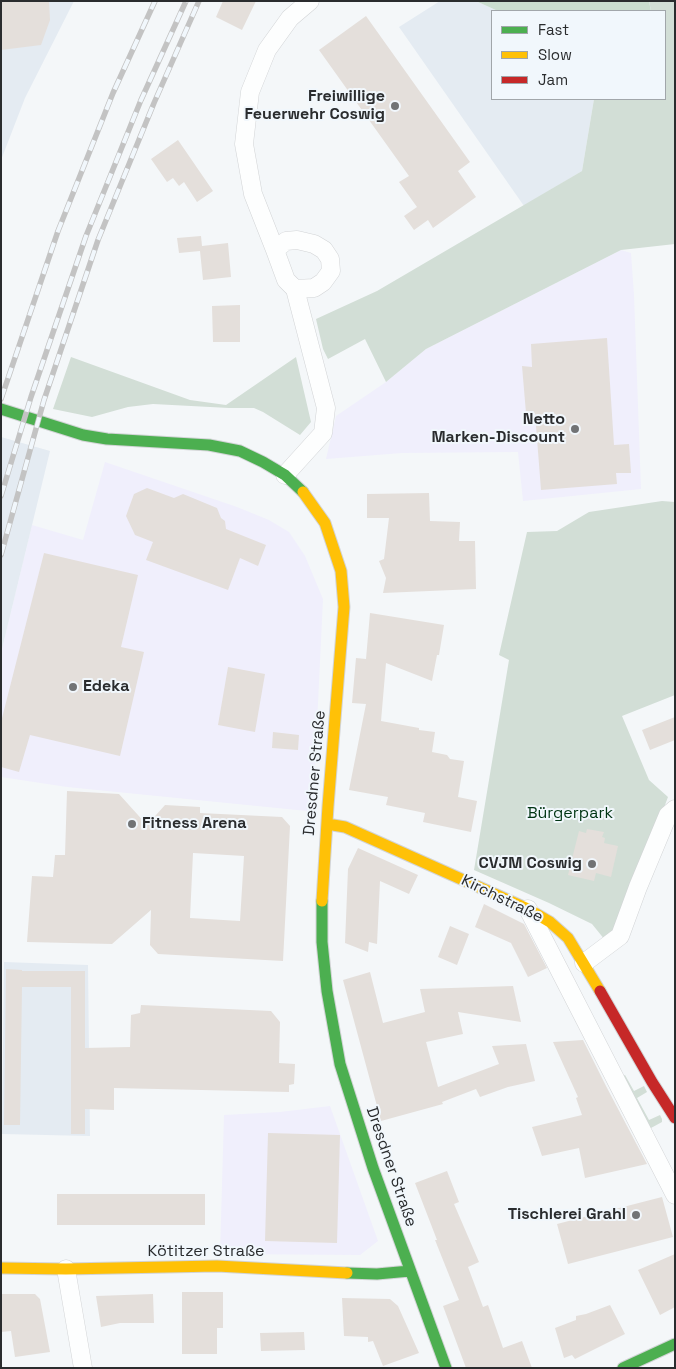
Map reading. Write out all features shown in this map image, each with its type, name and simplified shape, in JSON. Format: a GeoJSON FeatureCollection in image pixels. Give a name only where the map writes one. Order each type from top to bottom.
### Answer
{"type":"FeatureCollection","features":[{"type":"Feature","properties":{"kind":"main road","name":"Dresdner Straße"},"geometry":{"type":"LineString","coordinates":[[1,409],[83,435],[107,439],[209,445],[240,451],[285,475],[302,490],[325,523],[341,571],[344,607],[322,889],[322,942],[327,991],[340,1064],[373,1168],[446,1368]]}},
{"type":"Feature","properties":{"kind":"main road","name":"Kirchstraße"},"geometry":{"type":"LineString","coordinates":[[326,824],[345,827],[528,909],[550,922],[568,938],[584,963],[652,1082],[675,1118]]}},
{"type":"Feature","properties":{"kind":"main road","name":"Kötitzer Straße"},"geometry":{"type":"LineString","coordinates":[[1,1268],[66,1269],[217,1266],[377,1274],[410,1271]]}},
{"type":"Feature","properties":{"kind":"main road"},"geometry":{"type":"LineString","coordinates":[[623,1368],[675,1344]]}},
{"type":"Feature","properties":{"kind":"street"},"geometry":{"type":"LineString","coordinates":[[285,475],[323,433],[326,408],[294,289],[286,280],[253,194],[244,144],[250,92],[267,50],[290,18],[310,1]]}},
{"type":"Feature","properties":{"kind":"street"},"geometry":{"type":"LineString","coordinates":[[275,250],[286,241],[297,240],[314,244],[324,250],[330,259],[331,271],[323,282],[314,288],[294,289]]}},
{"type":"Feature","properties":{"kind":"street"},"geometry":{"type":"LineString","coordinates":[[584,963],[620,936],[638,887],[671,812]]}},
{"type":"Feature","properties":{"kind":"street"},"geometry":{"type":"LineString","coordinates":[[528,909],[675,1195]]}},
{"type":"Feature","properties":{"kind":"street"},"geometry":{"type":"LineString","coordinates":[[66,1269],[83,1368]]}},
{"type":"Feature","properties":{"kind":"shaded area"},"geometry":{"type":"Polygon","coordinates":[[[1,1],[74,1],[25,98],[1,160],[1,1]]]}},
{"type":"Feature","properties":{"kind":"shaded area"},"geometry":{"type":"Polygon","coordinates":[[[440,1],[478,2],[496,10],[491,10],[491,100],[594,100],[582,171],[524,206],[399,27],[440,1]]]}},
{"type":"Feature","properties":{"kind":"shaded area"},"geometry":{"type":"Polygon","coordinates":[[[621,250],[631,253],[641,489],[523,501],[518,452],[402,453],[326,459],[336,416],[386,382],[426,349],[621,250]]]}},
{"type":"Feature","properties":{"kind":"shaded area"},"geometry":{"type":"Polygon","coordinates":[[[1,437],[50,451],[1,653],[1,437]]]}},
{"type":"Feature","properties":{"kind":"shaded area"},"geometry":{"type":"Polygon","coordinates":[[[105,462],[237,507],[269,520],[289,532],[305,556],[323,599],[314,787],[317,812],[67,787],[1,777],[1,653],[32,525],[83,540],[105,462]]]}},
{"type":"Feature","properties":{"kind":"shaded area"},"geometry":{"type":"Polygon","coordinates":[[[4,962],[88,965],[90,1136],[2,1134],[4,962]]]}},
{"type":"Feature","properties":{"kind":"shaded area"},"geometry":{"type":"Polygon","coordinates":[[[330,1106],[378,1241],[360,1255],[220,1254],[224,1115],[280,1112],[330,1106]]]}},
{"type":"Feature","properties":{"kind":"green space"},"geometry":{"type":"Polygon","coordinates":[[[472,1],[649,1],[651,10],[496,10],[472,1]]]}},
{"type":"Feature","properties":{"kind":"green space"},"geometry":{"type":"Polygon","coordinates":[[[649,1],[675,1],[675,244],[621,250],[426,349],[386,382],[365,339],[328,359],[323,349],[316,319],[377,291],[582,171],[594,100],[666,100],[666,10],[651,10],[649,1]]]}},
{"type":"Feature","properties":{"kind":"green space"},"geometry":{"type":"Polygon","coordinates":[[[71,357],[190,400],[226,405],[296,357],[311,422],[300,435],[254,408],[153,404],[128,407],[92,417],[53,409],[71,357]]]}},
{"type":"Feature","properties":{"kind":"green space","name":"Bürgerpark"},"geometry":{"type":"Polygon","coordinates":[[[662,501],[675,502],[675,695],[622,716],[649,780],[668,797],[617,932],[605,940],[592,924],[474,870],[509,660],[499,655],[527,532],[557,531],[589,512],[662,501]]]}},
{"type":"Feature","properties":{"kind":"green space"},"geometry":{"type":"Polygon","coordinates":[[[625,1075],[634,1091],[644,1086],[647,1092],[637,1098],[649,1120],[660,1115],[662,1122],[651,1128],[645,1126],[620,1077],[625,1075]]]}},
{"type":"Feature","properties":{"kind":"building"},"geometry":{"type":"Polygon","coordinates":[[[1,1],[49,1],[50,20],[41,45],[1,50],[1,1]]]}},
{"type":"Feature","properties":{"kind":"building"},"geometry":{"type":"Polygon","coordinates":[[[223,1],[256,1],[242,30],[216,17],[223,1]]]}},
{"type":"Feature","properties":{"kind":"building","name":"Freiwillige Feuerwehr Coswig"},"geometry":{"type":"Polygon","coordinates":[[[366,16],[470,162],[458,171],[476,197],[433,228],[428,220],[414,230],[404,216],[417,207],[399,182],[409,176],[319,50],[366,16]]]}},
{"type":"Feature","properties":{"kind":"building"},"geometry":{"type":"Polygon","coordinates":[[[178,140],[213,191],[197,202],[184,182],[179,186],[173,178],[167,182],[151,159],[178,140]]]}},
{"type":"Feature","properties":{"kind":"building"},"geometry":{"type":"Polygon","coordinates":[[[201,236],[202,246],[228,243],[231,277],[203,280],[200,251],[179,253],[177,238],[201,236]]]}},
{"type":"Feature","properties":{"kind":"building"},"geometry":{"type":"Polygon","coordinates":[[[240,305],[240,342],[213,342],[212,306],[240,305]]]}},
{"type":"Feature","properties":{"kind":"building","name":"Netto Marken-Discount"},"geometry":{"type":"Polygon","coordinates":[[[607,338],[614,445],[629,444],[631,473],[616,473],[617,484],[541,490],[535,413],[526,413],[522,366],[532,367],[531,344],[607,338]]]}},
{"type":"Feature","properties":{"kind":"building"},"geometry":{"type":"Polygon","coordinates":[[[147,488],[174,498],[183,494],[217,508],[221,518],[225,521],[226,529],[266,545],[258,566],[240,558],[228,590],[146,560],[153,542],[135,535],[126,516],[134,494],[147,488]]]}},
{"type":"Feature","properties":{"kind":"building"},"geometry":{"type":"Polygon","coordinates":[[[429,493],[430,521],[460,522],[459,541],[475,541],[476,589],[383,593],[386,578],[379,561],[384,559],[389,518],[367,518],[367,494],[429,493]]]}},
{"type":"Feature","properties":{"kind":"building","name":"Edeka"},"geometry":{"type":"Polygon","coordinates":[[[44,553],[138,575],[121,647],[144,652],[120,756],[30,735],[19,772],[1,767],[1,722],[44,553]]]}},
{"type":"Feature","properties":{"kind":"building"},"geometry":{"type":"Polygon","coordinates":[[[370,613],[444,625],[432,681],[386,663],[381,721],[435,732],[432,752],[447,755],[450,759],[464,761],[458,797],[477,801],[471,832],[423,822],[425,813],[386,805],[388,797],[349,790],[366,704],[352,703],[356,658],[366,659],[370,613]]]}},
{"type":"Feature","properties":{"kind":"building"},"geometry":{"type":"Polygon","coordinates":[[[228,667],[265,674],[255,732],[218,725],[228,667]]]}},
{"type":"Feature","properties":{"kind":"building"},"geometry":{"type":"Polygon","coordinates":[[[675,717],[675,740],[650,750],[642,730],[675,717]]]}},
{"type":"Feature","properties":{"kind":"building"},"geometry":{"type":"Polygon","coordinates":[[[273,732],[299,735],[298,750],[272,748],[273,732]]]}},
{"type":"Feature","properties":{"kind":"building"},"geometry":{"type":"Polygon","coordinates":[[[67,791],[119,794],[147,825],[165,805],[200,807],[200,813],[282,817],[290,826],[283,961],[158,954],[150,945],[151,910],[112,944],[27,942],[32,876],[53,877],[55,855],[65,855],[67,791]],[[193,853],[190,918],[240,921],[244,856],[193,853]]]}},
{"type":"Feature","properties":{"kind":"building","name":"CVJM Coswig"},"geometry":{"type":"Polygon","coordinates":[[[587,829],[604,832],[602,837],[605,838],[604,843],[618,846],[611,877],[596,873],[594,881],[568,875],[579,831],[586,833],[587,829]]]}},
{"type":"Feature","properties":{"kind":"building"},"geometry":{"type":"Polygon","coordinates":[[[358,848],[418,875],[409,894],[380,881],[377,944],[369,942],[368,952],[345,943],[348,869],[358,848]]]}},
{"type":"Feature","properties":{"kind":"building"},"geometry":{"type":"Polygon","coordinates":[[[484,904],[524,924],[547,968],[528,977],[511,943],[475,927],[484,904]]]}},
{"type":"Feature","properties":{"kind":"building"},"geometry":{"type":"Polygon","coordinates":[[[450,926],[469,934],[457,965],[438,957],[450,926]]]}},
{"type":"Feature","properties":{"kind":"building"},"geometry":{"type":"Polygon","coordinates":[[[6,969],[22,971],[85,971],[85,1048],[130,1047],[131,1015],[140,1013],[141,1005],[271,1011],[280,1022],[279,1063],[295,1064],[294,1084],[289,1085],[289,1092],[114,1088],[114,1110],[85,1109],[85,1134],[71,1134],[71,987],[22,987],[20,1125],[4,1125],[6,969]]]}},
{"type":"Feature","properties":{"kind":"building"},"geometry":{"type":"Polygon","coordinates":[[[370,972],[383,1023],[425,1012],[420,989],[513,986],[521,1022],[458,1012],[463,1034],[426,1042],[438,1087],[499,1064],[492,1046],[526,1044],[535,1081],[508,1087],[480,1097],[476,1089],[442,1102],[443,1104],[381,1121],[343,980],[370,972]]]}},
{"type":"Feature","properties":{"kind":"building"},"geometry":{"type":"Polygon","coordinates":[[[583,1040],[647,1164],[585,1178],[579,1148],[542,1156],[532,1127],[582,1115],[576,1098],[578,1097],[553,1042],[583,1040]]]}},
{"type":"Feature","properties":{"kind":"building"},"geometry":{"type":"Polygon","coordinates":[[[268,1133],[340,1135],[337,1243],[265,1241],[268,1133]]]}},
{"type":"Feature","properties":{"kind":"building"},"geometry":{"type":"Polygon","coordinates":[[[447,1171],[459,1202],[454,1204],[479,1262],[468,1267],[483,1307],[488,1305],[503,1348],[522,1341],[532,1368],[466,1368],[443,1306],[459,1300],[415,1183],[447,1171]]]}},
{"type":"Feature","properties":{"kind":"building"},"geometry":{"type":"Polygon","coordinates":[[[57,1194],[205,1194],[205,1225],[57,1225],[57,1194]]]}},
{"type":"Feature","properties":{"kind":"building"},"geometry":{"type":"Polygon","coordinates":[[[662,1197],[673,1237],[568,1264],[557,1224],[662,1197]]]}},
{"type":"Feature","properties":{"kind":"building"},"geometry":{"type":"Polygon","coordinates":[[[675,1254],[675,1307],[660,1315],[638,1270],[675,1254]]]}},
{"type":"Feature","properties":{"kind":"building"},"geometry":{"type":"Polygon","coordinates":[[[182,1292],[223,1292],[223,1328],[217,1328],[217,1354],[182,1354],[182,1292]]]}},
{"type":"Feature","properties":{"kind":"building"},"geometry":{"type":"Polygon","coordinates":[[[1,1294],[35,1294],[40,1299],[50,1352],[15,1357],[11,1331],[1,1332],[1,1294]]]}},
{"type":"Feature","properties":{"kind":"building"},"geometry":{"type":"Polygon","coordinates":[[[153,1294],[154,1323],[120,1323],[101,1327],[96,1296],[153,1294]]]}},
{"type":"Feature","properties":{"kind":"building"},"geometry":{"type":"Polygon","coordinates":[[[342,1298],[390,1299],[398,1306],[419,1353],[383,1366],[373,1341],[368,1342],[368,1337],[344,1336],[342,1298]]]}},
{"type":"Feature","properties":{"kind":"building"},"geometry":{"type":"Polygon","coordinates":[[[610,1305],[625,1334],[575,1359],[572,1355],[564,1358],[555,1328],[576,1320],[576,1316],[610,1305]]]}},
{"type":"Feature","properties":{"kind":"building"},"geometry":{"type":"Polygon","coordinates":[[[304,1332],[305,1350],[261,1351],[260,1333],[304,1332]]]}},
{"type":"Feature","properties":{"kind":"railway"},"geometry":{"type":"LineString","coordinates":[[1,399],[58,231],[113,93],[155,1]]}},
{"type":"Feature","properties":{"kind":"railway"},"geometry":{"type":"LineString","coordinates":[[1,496],[31,397],[86,236],[141,100],[186,1]]}},
{"type":"Feature","properties":{"kind":"railway"},"geometry":{"type":"LineString","coordinates":[[1,555],[44,400],[98,240],[154,103],[199,1]]}},
{"type":"Feature","properties":{"kind":"traffic: fast"},"geometry":{"type":"LineString","coordinates":[[1,409],[83,435],[107,439],[209,445],[240,451],[285,475],[303,492]]}},
{"type":"Feature","properties":{"kind":"traffic: fast"},"geometry":{"type":"LineString","coordinates":[[322,901],[322,942],[327,991],[340,1064],[373,1168],[446,1368]]}},
{"type":"Feature","properties":{"kind":"traffic: fast"},"geometry":{"type":"LineString","coordinates":[[347,1273],[377,1274],[410,1271]]}},
{"type":"Feature","properties":{"kind":"traffic: fast"},"geometry":{"type":"LineString","coordinates":[[623,1368],[675,1344]]}},
{"type":"Feature","properties":{"kind":"traffic: slow"},"geometry":{"type":"LineString","coordinates":[[303,492],[325,523],[341,571],[344,607],[322,901]]}},
{"type":"Feature","properties":{"kind":"traffic: slow"},"geometry":{"type":"LineString","coordinates":[[327,824],[345,827],[528,909],[550,922],[568,938],[600,991]]}},
{"type":"Feature","properties":{"kind":"traffic: slow"},"geometry":{"type":"LineString","coordinates":[[1,1268],[66,1269],[217,1266],[347,1273]]}},
{"type":"Feature","properties":{"kind":"traffic: jam"},"geometry":{"type":"LineString","coordinates":[[600,991],[675,1118]]}},
{"type":"Feature","properties":{"kind":"place","name":"Freiwillige Feuerwehr Coswig"},"geometry":{"type":"Point","coordinates":[395,106]}},
{"type":"Feature","properties":{"kind":"place","name":"Netto Marken-Discount"},"geometry":{"type":"Point","coordinates":[575,429]}},
{"type":"Feature","properties":{"kind":"place","name":"Edeka"},"geometry":{"type":"Point","coordinates":[73,687]}},
{"type":"Feature","properties":{"kind":"place","name":"Fitness Arena"},"geometry":{"type":"Point","coordinates":[132,824]}},
{"type":"Feature","properties":{"kind":"place","name":"CVJM Coswig"},"geometry":{"type":"Point","coordinates":[592,864]}},
{"type":"Feature","properties":{"kind":"place","name":"Tischlerei Grahl"},"geometry":{"type":"Point","coordinates":[636,1215]}}]}
